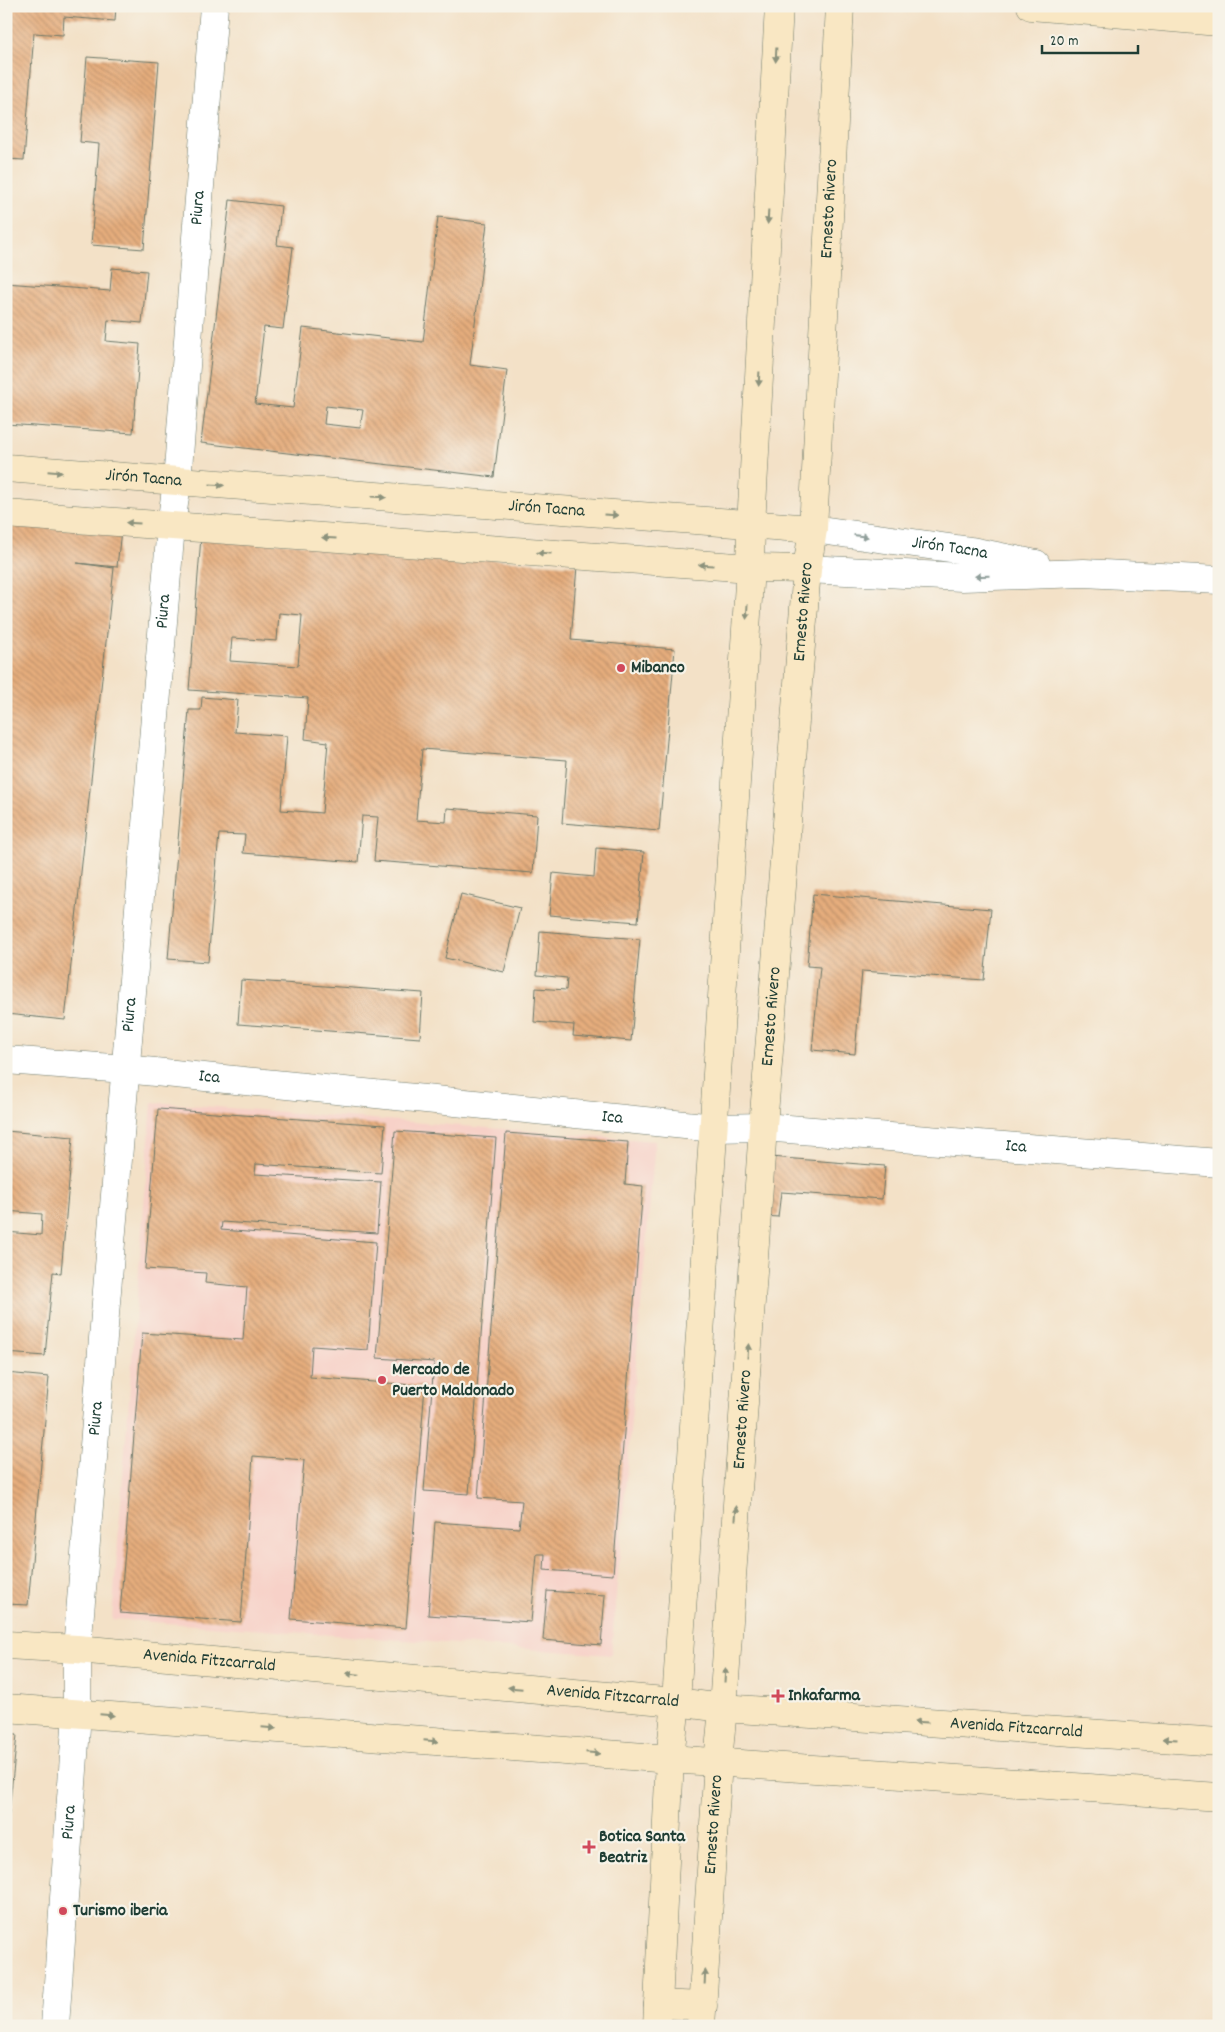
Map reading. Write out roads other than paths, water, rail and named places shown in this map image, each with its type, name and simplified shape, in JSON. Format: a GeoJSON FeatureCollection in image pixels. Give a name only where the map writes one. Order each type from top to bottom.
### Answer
{"type":"FeatureCollection","features":[{"type":"Feature","properties":{"kind":"street","name":"Piura"},"geometry":{"type":"LineString","coordinates":[[55,2026],[77,1713],[77,1649],[171,526],[177,482],[214,6]]}},
{"type":"Feature","properties":{"kind":"street"},"geometry":{"type":"LineString","coordinates":[[702,2016],[658,2015],[670,1759],[676,1702],[715,1128],[750,568],[779,6]]}},
{"type":"Feature","properties":{"kind":"street","name":"Ernesto Rivero"},"geometry":{"type":"LineString","coordinates":[[702,2016],[763,1127],[807,569],[813,529],[840,6]]}},
{"type":"Feature","properties":{"kind":"street"},"geometry":{"type":"LineString","coordinates":[[1031,6],[1219,22]]}},
{"type":"Feature","properties":{"kind":"street","name":"Jirón Tacna"},"geometry":{"type":"LineString","coordinates":[[6,468],[751,526],[813,529],[970,551],[1084,573]]}},
{"type":"Feature","properties":{"kind":"street","name":"Jirón Tacna"},"geometry":{"type":"LineString","coordinates":[[6,514],[750,568],[962,577],[1084,573],[1219,580]]}},
{"type":"Feature","properties":{"kind":"street","name":"Ica"},"geometry":{"type":"LineString","coordinates":[[6,1060],[125,1069],[715,1128],[763,1127],[1219,1164]]}},
{"type":"Feature","properties":{"kind":"street","name":"Avenida Fitzcarrald"},"geometry":{"type":"LineString","coordinates":[[6,1645],[77,1649],[676,1702],[723,1708],[1219,1742]]}},
{"type":"Feature","properties":{"kind":"street"},"geometry":{"type":"LineString","coordinates":[[6,1708],[670,1759],[1219,1796]]}},
{"type":"Feature","properties":{"kind":"place","name":"Mibanco"},"geometry":{"type":"Point","coordinates":[621,668]}},
{"type":"Feature","properties":{"kind":"place","name":"Mercado de Puerto Maldonado"},"geometry":{"type":"Point","coordinates":[382,1380]}},
{"type":"Feature","properties":{"kind":"place","name":"Inkafarma"},"geometry":{"type":"Point","coordinates":[778,1696]}},
{"type":"Feature","properties":{"kind":"place","name":"Botica Santa Beatriz"},"geometry":{"type":"Point","coordinates":[589,1847]}},
{"type":"Feature","properties":{"kind":"place","name":"Turismo iberia"},"geometry":{"type":"Point","coordinates":[63,1911]}}]}
